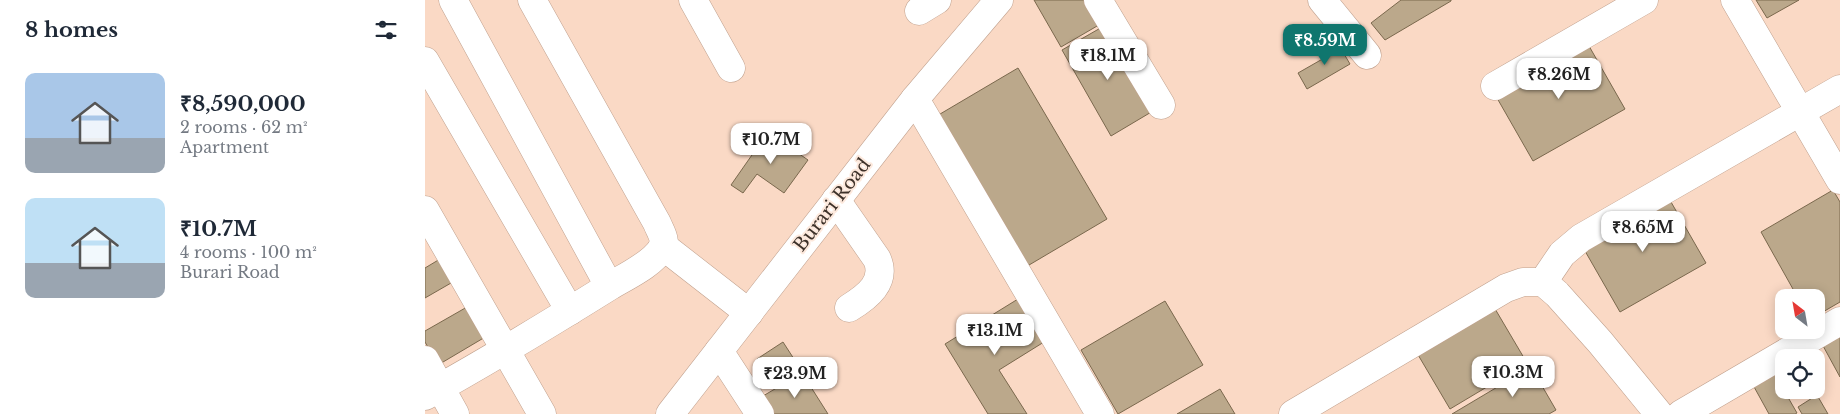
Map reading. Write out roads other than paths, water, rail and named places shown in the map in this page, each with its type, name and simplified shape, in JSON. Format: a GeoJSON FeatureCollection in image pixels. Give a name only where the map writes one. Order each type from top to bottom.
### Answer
{"type":"FeatureCollection","features":[{"type":"Feature","properties":{"kind":"street"},"geometry":{"type":"LineString","coordinates":[[453,0],[609,286]]}},
{"type":"Feature","properties":{"kind":"street"},"geometry":{"type":"LineString","coordinates":[[432,392],[570,311],[645,264],[657,255],[663,246],[664,238],[657,223],[532,0]]}},
{"type":"Feature","properties":{"kind":"street"},"geometry":{"type":"LineString","coordinates":[[693,0],[731,68]]}},
{"type":"Feature","properties":{"kind":"street","name":"Burari Road"},"geometry":{"type":"LineString","coordinates":[[670,414],[915,99],[999,0]]}},
{"type":"Feature","properties":{"kind":"street"},"geometry":{"type":"LineString","coordinates":[[1098,0],[1161,105]]}},
{"type":"Feature","properties":{"kind":"street"},"geometry":{"type":"LineString","coordinates":[[1322,0],[1367,55]]}},
{"type":"Feature","properties":{"kind":"street"},"geometry":{"type":"LineString","coordinates":[[1495,86],[1644,0]]}},
{"type":"Feature","properties":{"kind":"street"},"geometry":{"type":"LineString","coordinates":[[1735,0],[1840,180]]}},
{"type":"Feature","properties":{"kind":"street"},"geometry":{"type":"LineString","coordinates":[[425,61],[570,311]]}},
{"type":"Feature","properties":{"kind":"street"},"geometry":{"type":"LineString","coordinates":[[1543,282],[1562,254],[1581,238],[1840,89]]}},
{"type":"Feature","properties":{"kind":"street"},"geometry":{"type":"LineString","coordinates":[[915,99],[1099,414]]}},
{"type":"Feature","properties":{"kind":"street"},"geometry":{"type":"LineString","coordinates":[[836,200],[877,259],[881,272],[879,280],[872,290],[849,308]]}},
{"type":"Feature","properties":{"kind":"street"},"geometry":{"type":"LineString","coordinates":[[425,210],[542,414]]}},
{"type":"Feature","properties":{"kind":"street"},"geometry":{"type":"LineString","coordinates":[[663,246],[749,312]]}},
{"type":"Feature","properties":{"kind":"street"},"geometry":{"type":"LineString","coordinates":[[1293,414],[1506,288],[1523,282],[1543,282],[1557,294],[1600,342],[1659,414]]}},
{"type":"Feature","properties":{"kind":"street"},"geometry":{"type":"LineString","coordinates":[[1681,414],[1840,321]]}},
{"type":"Feature","properties":{"kind":"street"},"geometry":{"type":"LineString","coordinates":[[719,351],[760,414]]}},
{"type":"Feature","properties":{"kind":"street"},"geometry":{"type":"LineString","coordinates":[[425,360],[432,392],[455,414]]}}]}
